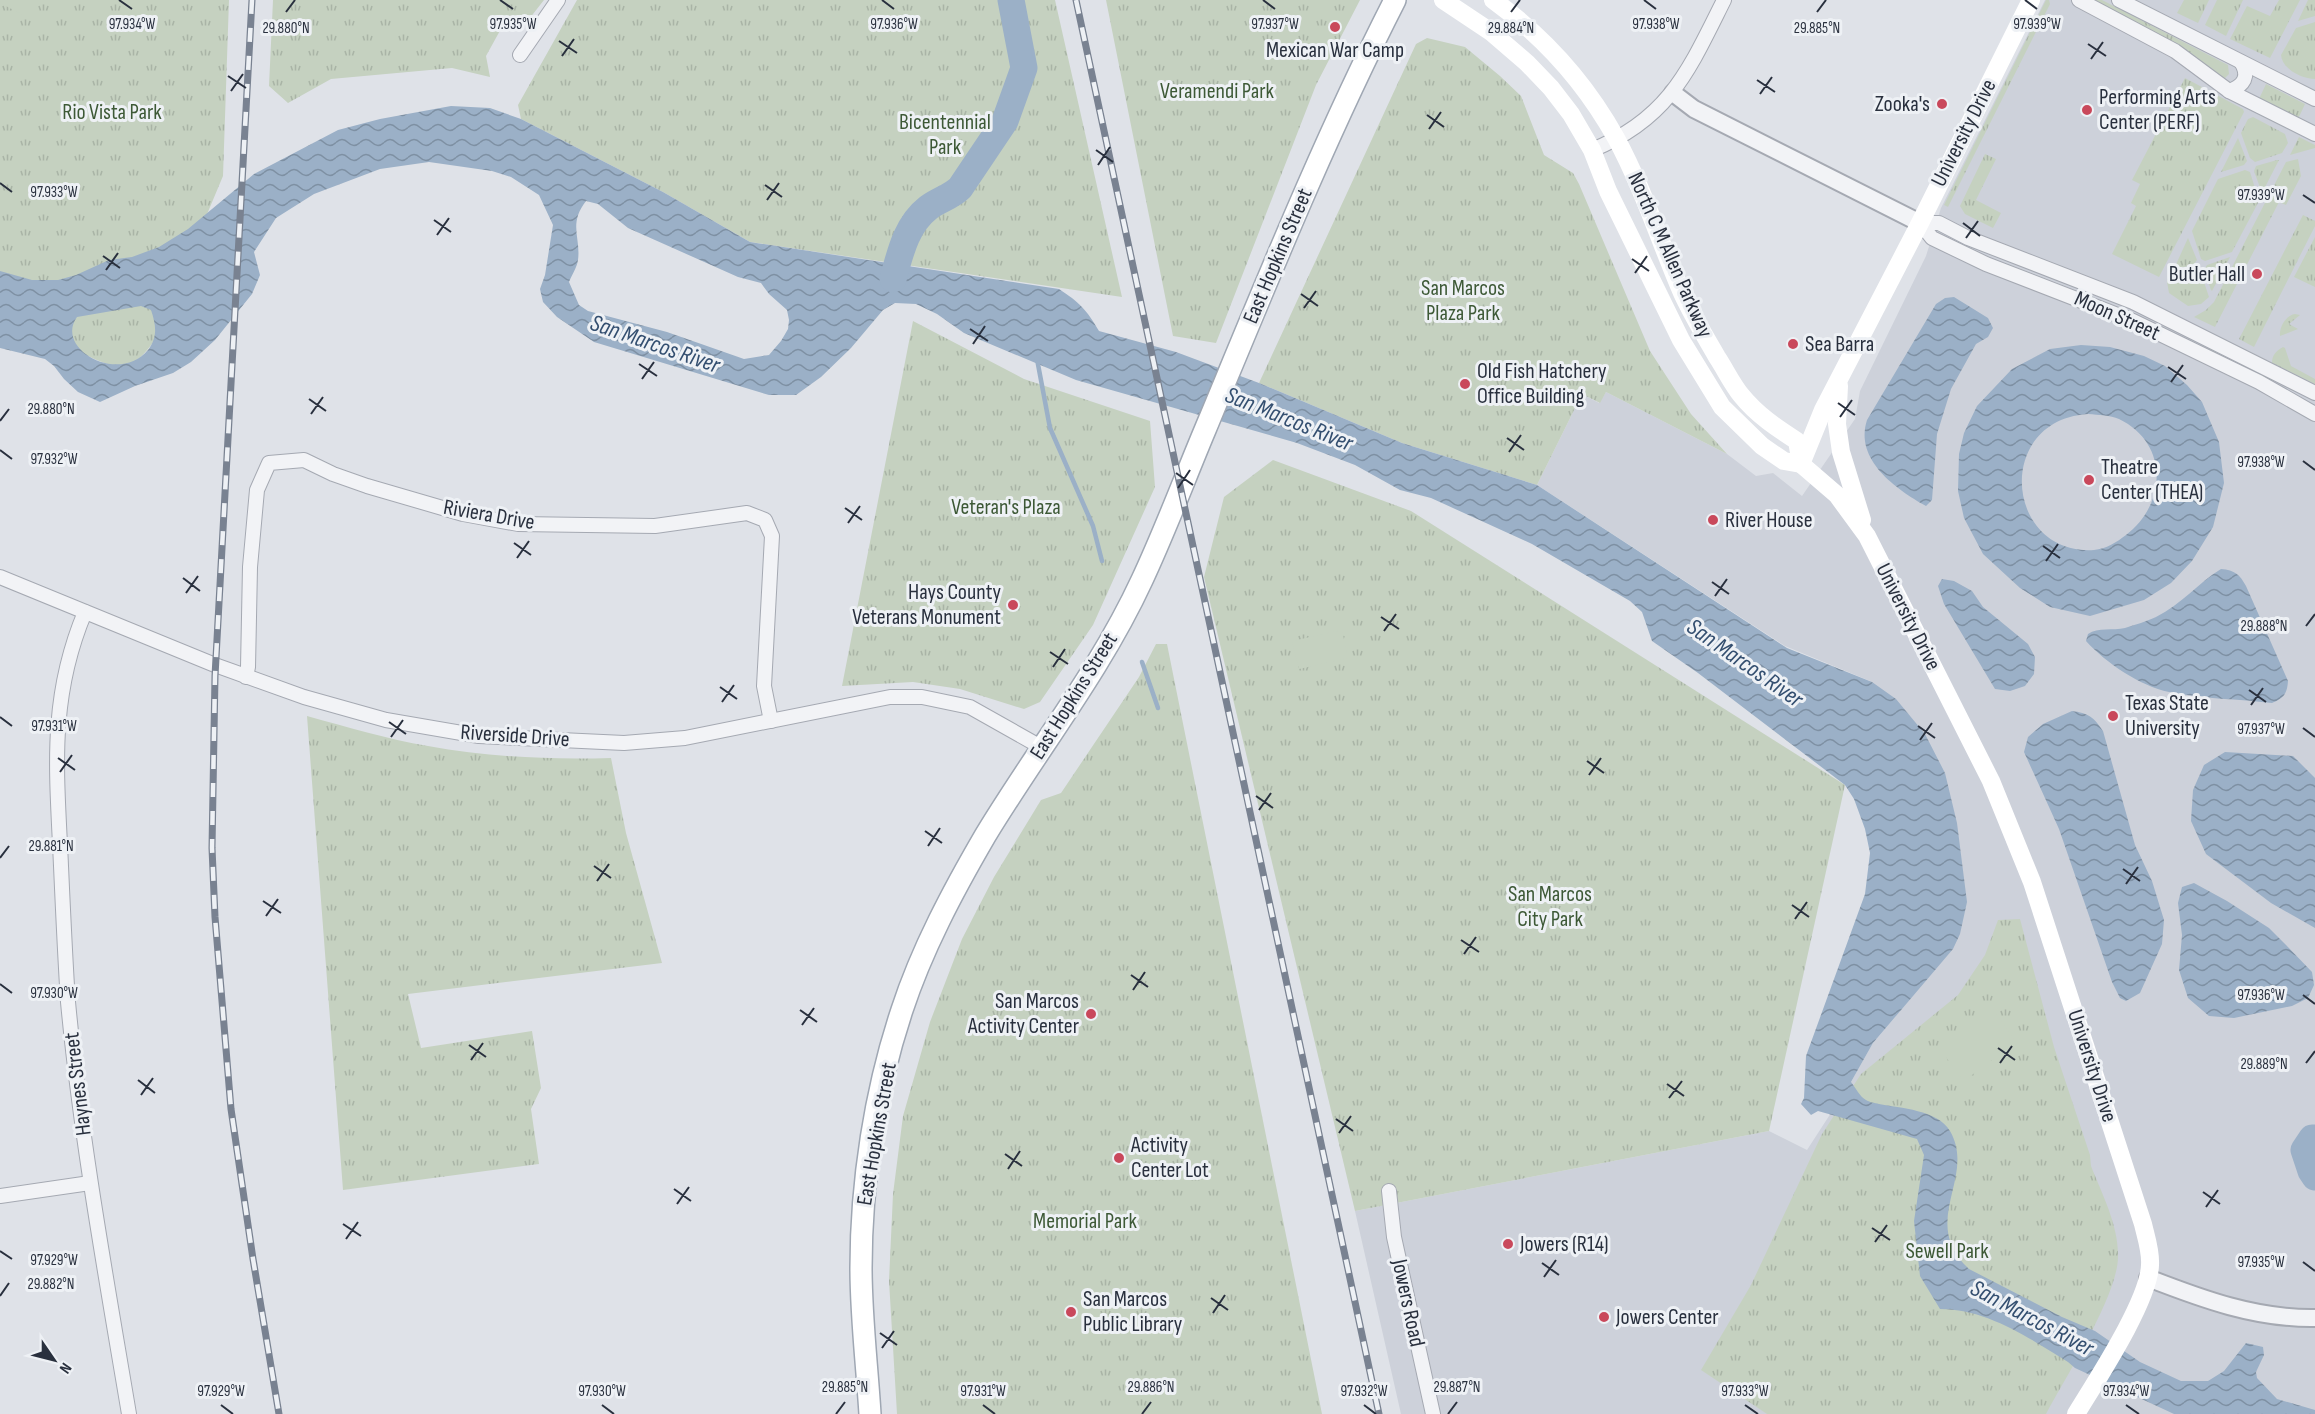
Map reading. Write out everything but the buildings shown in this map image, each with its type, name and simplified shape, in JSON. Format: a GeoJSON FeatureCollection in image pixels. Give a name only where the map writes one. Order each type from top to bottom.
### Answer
{"type":"FeatureCollection","features":[{"type":"Feature","properties":{"kind":"main road","name":"East Hopkins Street"},"geometry":{"type":"LineString","coordinates":[[870,1414],[861,1269],[863,1210],[870,1145],[901,1011],[927,947],[965,871],[1041,747],[1098,662],[1140,584],[1339,115],[1395,0]]}},
{"type":"Feature","properties":{"kind":"main road","name":"North C M Allen Parkway"},"geometry":{"type":"LineString","coordinates":[[1443,0],[1491,32],[1527,63],[1551,88],[1571,114],[1592,150],[1681,340],[1722,407],[1762,446],[1784,461],[1801,464],[1797,441],[1760,416],[1739,394],[1683,294],[1617,140],[1580,82],[1546,45],[1510,12],[1493,0]]}},
{"type":"Feature","properties":{"kind":"main road","name":"University Drive"},"geometry":{"type":"LineString","coordinates":[[2031,0],[1920,223],[1823,410],[1801,464],[1836,495],[1867,536],[1991,781],[2026,866],[2143,1224],[2150,1253],[2148,1278]]}},
{"type":"Feature","properties":{"kind":"main road"},"geometry":{"type":"LineString","coordinates":[[1527,63],[1546,45]]}},
{"type":"Feature","properties":{"kind":"main road"},"geometry":{"type":"LineString","coordinates":[[1630,235],[1655,225]]}},
{"type":"Feature","properties":{"kind":"main road"},"geometry":{"type":"LineString","coordinates":[[1840,378],[1837,424],[1841,452],[1867,536]]}},
{"type":"Feature","properties":{"kind":"main road"},"geometry":{"type":"LineString","coordinates":[[2076,1414],[2130,1321],[2148,1278]]}},
{"type":"Feature","properties":{"kind":"street"},"geometry":{"type":"LineString","coordinates":[[520,55],[558,0]]}},
{"type":"Feature","properties":{"kind":"street"},"geometry":{"type":"LineString","coordinates":[[1592,150],[1617,140],[1653,114],[1673,93],[1695,57],[1724,0]]}},
{"type":"Feature","properties":{"kind":"street"},"geometry":{"type":"LineString","coordinates":[[2079,0],[2175,51],[2229,91],[2315,134]]}},
{"type":"Feature","properties":{"kind":"street"},"geometry":{"type":"LineString","coordinates":[[2120,0],[2315,99]]}},
{"type":"Feature","properties":{"kind":"street"},"geometry":{"type":"LineString","coordinates":[[2229,91],[2238,88],[2245,80],[2246,69],[2241,62]]}},
{"type":"Feature","properties":{"kind":"street","name":"Moon Street"},"geometry":{"type":"LineString","coordinates":[[1673,93],[1694,109],[1920,223],[1932,238],[1986,264],[2133,321],[2259,382],[2315,414]]}},
{"type":"Feature","properties":{"kind":"street","name":"Moon Street"},"geometry":{"type":"LineString","coordinates":[[1920,223],[1939,223],[1968,238],[2133,302],[2315,393]]}},
{"type":"Feature","properties":{"kind":"street","name":"Riviera Drive"},"geometry":{"type":"LineString","coordinates":[[246,677],[250,567],[257,490],[269,463],[304,460],[333,474],[367,486],[464,514],[518,524],[655,526],[747,513],[765,520],[772,536],[764,686],[771,721]]}},
{"type":"Feature","properties":{"kind":"street","name":"Riverside Drive"},"geometry":{"type":"LineString","coordinates":[[0,577],[246,677],[304,697],[386,720],[479,736],[624,743],[685,738],[890,697],[922,697],[970,707],[1041,747]]}},
{"type":"Feature","properties":{"kind":"street","name":"Haynes Street"},"geometry":{"type":"LineString","coordinates":[[85,612],[65,672],[57,730],[69,1002],[90,1184],[129,1414]]}},
{"type":"Feature","properties":{"kind":"street"},"geometry":{"type":"LineString","coordinates":[[0,1196],[90,1184]]}},
{"type":"Feature","properties":{"kind":"street","name":"Jowers Road"},"geometry":{"type":"LineString","coordinates":[[1389,1191],[1394,1237],[1433,1414]]}},
{"type":"Feature","properties":{"kind":"street"},"geometry":{"type":"LineString","coordinates":[[2148,1278],[2228,1307],[2273,1316],[2315,1318]]}},
{"type":"Feature","properties":{"kind":"shaded area","name":"Texas State University"},"geometry":{"type":"Polygon","coordinates":[[[2045,0],[2315,0],[2315,1414],[1401,1414],[1355,1211],[1769,1131],[1807,1150],[1873,1043],[1896,1016],[1870,681],[1785,646],[1537,485],[1582,394],[1599,403],[1606,392],[1727,454],[1756,476],[1773,473],[1802,496],[1855,419],[1860,391],[1926,256],[1941,208],[2045,0]]]}},
{"type":"Feature","properties":{"kind":"green space","name":"Rio Vista Park"},"geometry":{"type":"Polygon","coordinates":[[[0,0],[229,0],[223,176],[154,341],[141,357],[127,365],[111,365],[79,351],[0,302],[0,0]]]}},
{"type":"Feature","properties":{"kind":"green space"},"geometry":{"type":"Polygon","coordinates":[[[0,0],[33,0],[25,16],[0,3],[0,0]]]}},
{"type":"Feature","properties":{"kind":"green space"},"geometry":{"type":"Polygon","coordinates":[[[273,0],[544,0],[526,23],[502,27],[486,56],[490,77],[452,68],[331,79],[288,103],[269,86],[273,0]]]}},
{"type":"Feature","properties":{"kind":"green space","name":"Bicentennial Park"},"geometry":{"type":"Polygon","coordinates":[[[577,0],[1055,0],[1122,297],[750,242],[663,192],[521,119],[518,105],[577,0]]]}},
{"type":"Feature","properties":{"kind":"green space","name":"Veramendi Park"},"geometry":{"type":"Polygon","coordinates":[[[1106,0],[1360,0],[1316,85],[1216,343],[1173,336],[1106,0]]]}},
{"type":"Feature","properties":{"kind":"green space"},"geometry":{"type":"Polygon","coordinates":[[[2046,0],[2049,0],[2050,4],[1948,207],[1944,205],[2046,0]]]}},
{"type":"Feature","properties":{"kind":"green space"},"geometry":{"type":"Polygon","coordinates":[[[2093,0],[2102,0],[2228,65],[2229,74],[2224,79],[2217,76],[2177,44],[2093,0]]]}},
{"type":"Feature","properties":{"kind":"green space"},"geometry":{"type":"Polygon","coordinates":[[[2184,0],[2209,0],[2198,23],[2177,13],[2184,0]]]}},
{"type":"Feature","properties":{"kind":"green space"},"geometry":{"type":"Polygon","coordinates":[[[2217,0],[2243,0],[2226,36],[2205,25],[2217,0]]]}},
{"type":"Feature","properties":{"kind":"green space"},"geometry":{"type":"Polygon","coordinates":[[[2279,0],[2300,0],[2270,58],[2230,39],[2247,6],[2270,16],[2279,0]]]}},
{"type":"Feature","properties":{"kind":"green space"},"geometry":{"type":"Polygon","coordinates":[[[2308,0],[2315,0],[2315,16],[2298,21],[2308,0]]]}},
{"type":"Feature","properties":{"kind":"green space"},"geometry":{"type":"Polygon","coordinates":[[[2315,22],[2315,79],[2293,72],[2285,65],[2281,55],[2296,28],[2315,22]]]}},
{"type":"Feature","properties":{"kind":"green space","name":"San Marcos Plaza Park"},"geometry":{"type":"Polygon","coordinates":[[[1427,38],[1465,47],[1521,96],[1544,155],[1573,173],[1579,184],[1650,351],[1691,414],[1727,454],[1606,392],[1600,403],[1582,394],[1537,485],[1402,443],[1259,383],[1416,44],[1427,38]]]}},
{"type":"Feature","properties":{"kind":"green space"},"geometry":{"type":"Polygon","coordinates":[[[2185,78],[2243,109],[2244,112],[2159,277],[2112,254],[2136,206],[2131,203],[2140,184],[2132,180],[2185,78]]]}},
{"type":"Feature","properties":{"kind":"green space"},"geometry":{"type":"Polygon","coordinates":[[[2266,84],[2305,104],[2298,119],[2259,99],[2266,84]]]}},
{"type":"Feature","properties":{"kind":"green space"},"geometry":{"type":"Polygon","coordinates":[[[2253,117],[2285,134],[2288,143],[2282,153],[2255,162],[2250,158],[2241,133],[2248,119],[2253,117]]]}},
{"type":"Feature","properties":{"kind":"green space"},"geometry":{"type":"Polygon","coordinates":[[[2299,137],[2315,145],[2315,148],[2290,155],[2299,137]]]}},
{"type":"Feature","properties":{"kind":"green space"},"geometry":{"type":"Polygon","coordinates":[[[2238,138],[2247,161],[2244,165],[2221,172],[2238,138]]]}},
{"type":"Feature","properties":{"kind":"green space"},"geometry":{"type":"Polygon","coordinates":[[[1985,154],[1996,159],[1976,200],[2001,213],[1993,228],[1965,214],[1960,206],[1985,154]]]}},
{"type":"Feature","properties":{"kind":"green space"},"geometry":{"type":"Polygon","coordinates":[[[2298,159],[2301,176],[2286,205],[2279,202],[2215,327],[2194,317],[2214,302],[2286,162],[2298,159]]]}},
{"type":"Feature","properties":{"kind":"green space"},"geometry":{"type":"Polygon","coordinates":[[[2279,160],[2262,193],[2254,171],[2256,166],[2279,160]]]}},
{"type":"Feature","properties":{"kind":"green space"},"geometry":{"type":"Polygon","coordinates":[[[2245,170],[2250,172],[2259,201],[2232,252],[2205,261],[2201,259],[2192,231],[2218,179],[2245,170]]]}},
{"type":"Feature","properties":{"kind":"green space"},"geometry":{"type":"Polygon","coordinates":[[[2303,215],[2315,221],[2315,226],[2254,347],[2239,339],[2303,215]]]}},
{"type":"Feature","properties":{"kind":"green space"},"geometry":{"type":"Polygon","coordinates":[[[2315,237],[2315,287],[2294,277],[2315,237]]]}},
{"type":"Feature","properties":{"kind":"green space"},"geometry":{"type":"Polygon","coordinates":[[[2188,238],[2197,260],[2194,264],[2173,271],[2188,238]]]}},
{"type":"Feature","properties":{"kind":"green space"},"geometry":{"type":"Polygon","coordinates":[[[2230,257],[2212,291],[2204,270],[2207,265],[2230,257]]]}},
{"type":"Feature","properties":{"kind":"green space"},"geometry":{"type":"Polygon","coordinates":[[[2196,268],[2200,270],[2209,297],[2201,304],[2188,306],[2169,293],[2168,277],[2196,268]]]}},
{"type":"Feature","properties":{"kind":"green space"},"geometry":{"type":"Polygon","coordinates":[[[2295,314],[2300,315],[2289,324],[2298,329],[2280,336],[2284,322],[2295,314]]]}},
{"type":"Feature","properties":{"kind":"green space","name":"Veteran's Plaza"},"geometry":{"type":"Polygon","coordinates":[[[913,321],[1024,379],[1150,421],[1155,487],[1093,625],[1040,702],[1024,709],[960,689],[913,682],[842,686],[913,321]]]}},
{"type":"Feature","properties":{"kind":"green space"},"geometry":{"type":"Polygon","coordinates":[[[2283,347],[2291,366],[2315,379],[2315,384],[2272,363],[2275,354],[2283,347]]]}},
{"type":"Feature","properties":{"kind":"green space","name":"San Marcos City Park"},"geometry":{"type":"Polygon","coordinates":[[[1273,460],[1411,511],[1845,785],[1769,1131],[1355,1211],[1204,577],[1224,497],[1273,460]]]}},
{"type":"Feature","properties":{"kind":"green space"},"geometry":{"type":"Polygon","coordinates":[[[1342,630],[1348,658],[1299,669],[1292,641],[1342,630]]]}},
{"type":"Feature","properties":{"kind":"green space","name":"Memorial Park"},"geometry":{"type":"Polygon","coordinates":[[[1156,644],[1167,644],[1322,1414],[897,1414],[889,1281],[893,1194],[903,1116],[930,1022],[962,939],[994,877],[1041,800],[1061,793],[1139,677],[1156,644]]]}},
{"type":"Feature","properties":{"kind":"green space"},"geometry":{"type":"Polygon","coordinates":[[[307,716],[397,740],[451,750],[519,757],[611,758],[626,833],[662,963],[408,994],[421,1048],[532,1031],[541,1088],[531,1109],[539,1164],[343,1190],[307,716]]]}},
{"type":"Feature","properties":{"kind":"green space","name":"Sewell Park"},"geometry":{"type":"Polygon","coordinates":[[[2020,919],[2054,1047],[2090,1155],[2091,1166],[2109,1210],[2118,1245],[2116,1273],[2089,1336],[2046,1414],[1767,1414],[1701,1370],[1751,1285],[1822,1134],[1861,1074],[1958,995],[1985,955],[1998,920],[2020,919]]]}},
{"type":"Feature","properties":{"kind":"green space"},"geometry":{"type":"Polygon","coordinates":[[[1990,1005],[2016,1042],[1964,1081],[1938,1047],[1990,1005]]]}},
{"type":"Feature","properties":{"kind":"water","name":"San Marcos River"},"geometry":{"type":"Polygon","coordinates":[[[451,106],[490,108],[521,119],[663,192],[750,242],[1059,289],[1082,307],[1099,331],[1176,352],[1259,383],[1402,443],[1537,485],[1787,648],[1872,682],[1896,699],[1925,734],[1945,773],[1957,823],[1967,902],[1960,934],[1953,949],[1873,1043],[1851,1082],[1867,1101],[1928,1114],[1937,1118],[1950,1131],[1956,1148],[1957,1166],[1948,1217],[1948,1234],[1955,1252],[1969,1269],[2062,1317],[2095,1331],[2140,1362],[2181,1381],[2208,1381],[2224,1371],[2246,1343],[2263,1347],[2264,1355],[2256,1372],[2257,1378],[2277,1399],[2315,1410],[2315,1414],[2174,1414],[2075,1368],[2007,1326],[1974,1314],[1940,1309],[1920,1276],[1914,1221],[1924,1155],[1917,1139],[1818,1111],[1811,1115],[1801,1104],[1804,1098],[1806,1056],[1865,894],[1870,853],[1865,829],[1854,799],[1845,785],[1698,673],[1652,641],[1642,612],[1630,601],[1532,544],[1431,498],[1400,490],[1355,465],[1297,443],[1076,380],[964,333],[937,314],[916,304],[895,303],[883,310],[851,348],[821,377],[796,395],[769,395],[594,342],[557,317],[543,302],[540,289],[545,275],[553,225],[539,195],[511,177],[492,171],[429,162],[380,169],[314,194],[276,218],[254,252],[260,275],[252,294],[215,340],[191,362],[173,373],[135,386],[100,402],[78,392],[45,359],[0,348],[0,271],[32,280],[58,280],[76,275],[109,260],[132,257],[159,247],[188,229],[254,174],[338,130],[380,119],[451,106]],[[586,201],[576,224],[578,260],[569,282],[579,305],[588,311],[667,332],[744,359],[769,355],[781,341],[788,329],[787,310],[769,294],[761,283],[738,277],[628,228],[598,204],[586,201]],[[141,306],[77,317],[72,329],[74,341],[93,359],[121,364],[136,360],[148,350],[155,336],[151,310],[141,306]]]}},
{"type":"Feature","properties":{"kind":"water"},"geometry":{"type":"Polygon","coordinates":[[[1954,297],[1988,318],[1993,328],[1988,337],[1976,344],[1951,389],[1937,434],[1932,500],[1926,506],[1902,491],[1880,472],[1867,448],[1865,434],[1867,420],[1936,304],[1945,298],[1954,297]]]}},
{"type":"Feature","properties":{"kind":"water"},"geometry":{"type":"Polygon","coordinates":[[[2081,345],[2110,347],[2144,356],[2165,366],[2202,402],[2219,442],[2224,483],[2213,527],[2192,561],[2171,583],[2144,600],[2090,616],[2050,607],[2020,588],[1983,554],[1964,518],[1958,491],[1959,454],[1964,433],[1977,406],[2012,369],[2050,349],[2081,345]],[[2088,414],[2057,422],[2036,439],[2025,461],[2022,487],[2028,511],[2042,532],[2064,546],[2094,550],[2115,543],[2140,522],[2155,491],[2157,474],[2154,458],[2147,443],[2135,430],[2119,419],[2088,414]]]}},
{"type":"Feature","properties":{"kind":"water"},"geometry":{"type":"Polygon","coordinates":[[[2221,569],[2233,572],[2244,582],[2288,681],[2284,695],[2276,701],[2272,703],[2208,698],[2158,689],[2124,672],[2086,641],[2088,634],[2092,632],[2125,628],[2156,617],[2174,606],[2221,569]]]}},
{"type":"Feature","properties":{"kind":"water"},"geometry":{"type":"Polygon","coordinates":[[[1942,579],[1954,581],[1972,591],[1983,607],[2028,644],[2035,657],[2034,674],[2025,686],[2010,691],[1995,689],[1944,604],[1938,586],[1942,579]]]}},
{"type":"Feature","properties":{"kind":"water"},"geometry":{"type":"Polygon","coordinates":[[[2072,711],[2090,716],[2103,731],[2135,845],[2152,881],[2164,920],[2162,944],[2140,993],[2126,1001],[2120,998],[2112,982],[2059,829],[2024,752],[2028,737],[2043,724],[2072,711]]]}},
{"type":"Feature","properties":{"kind":"water"},"geometry":{"type":"Polygon","coordinates":[[[2225,752],[2293,756],[2315,778],[2315,928],[2271,903],[2206,854],[2191,821],[2193,790],[2204,765],[2225,752]]]}},
{"type":"Feature","properties":{"kind":"water"},"geometry":{"type":"Polygon","coordinates":[[[2194,883],[2269,928],[2286,945],[2312,972],[2314,985],[2308,998],[2292,1006],[2234,1018],[2209,1016],[2188,998],[2179,970],[2182,935],[2178,903],[2182,887],[2194,883]]]}},
{"type":"Feature","properties":{"kind":"waterway"},"geometry":{"type":"LineString","coordinates":[[893,279],[905,240],[914,223],[928,208],[960,188],[1005,121],[1024,68],[1011,0]]}},
{"type":"Feature","properties":{"kind":"waterway"},"geometry":{"type":"LineString","coordinates":[[1037,359],[1050,428],[1093,526],[1102,561]]}},
{"type":"Feature","properties":{"kind":"waterway"},"geometry":{"type":"LineString","coordinates":[[1142,662],[1158,708]]}},
{"type":"Feature","properties":{"kind":"waterway"},"geometry":{"type":"LineString","coordinates":[[2315,1138],[2312,1138],[2304,1150],[2315,1177]]}},
{"type":"Feature","properties":{"kind":"railway"},"geometry":{"type":"LineString","coordinates":[[252,0],[215,676],[212,848],[215,917],[231,1109],[279,1414]]}},
{"type":"Feature","properties":{"kind":"railway"},"geometry":{"type":"LineString","coordinates":[[1076,0],[1379,1414]]}},
{"type":"Feature","properties":{"kind":"place","name":"Mexican War Camp"},"geometry":{"type":"Point","coordinates":[1335,27]}},
{"type":"Feature","properties":{"kind":"place","name":"Zooka's"},"geometry":{"type":"Point","coordinates":[1942,104]}},
{"type":"Feature","properties":{"kind":"place","name":"Performing Arts Center (PERF)"},"geometry":{"type":"Point","coordinates":[2087,110]}},
{"type":"Feature","properties":{"kind":"place","name":"Butler Hall"},"geometry":{"type":"Point","coordinates":[2257,274]}},
{"type":"Feature","properties":{"kind":"place","name":"Sea Barra"},"geometry":{"type":"Point","coordinates":[1793,344]}},
{"type":"Feature","properties":{"kind":"place","name":"Old Fish Hatchery Office Building"},"geometry":{"type":"Point","coordinates":[1465,384]}},
{"type":"Feature","properties":{"kind":"place","name":"Theatre Center (THEA)"},"geometry":{"type":"Point","coordinates":[2089,480]}},
{"type":"Feature","properties":{"kind":"place","name":"River House"},"geometry":{"type":"Point","coordinates":[1713,520]}},
{"type":"Feature","properties":{"kind":"place","name":"Hays County Veterans Monument"},"geometry":{"type":"Point","coordinates":[1013,605]}},
{"type":"Feature","properties":{"kind":"place","name":"Texas State University"},"geometry":{"type":"Point","coordinates":[2113,716]}},
{"type":"Feature","properties":{"kind":"place","name":"San Marcos Activity Center"},"geometry":{"type":"Point","coordinates":[1091,1014]}},
{"type":"Feature","properties":{"kind":"place","name":"Activity Center Lot"},"geometry":{"type":"Point","coordinates":[1119,1158]}},
{"type":"Feature","properties":{"kind":"place","name":"Jowers (R14)"},"geometry":{"type":"Point","coordinates":[1508,1244]}},
{"type":"Feature","properties":{"kind":"place","name":"San Marcos Public Library"},"geometry":{"type":"Point","coordinates":[1071,1312]}},
{"type":"Feature","properties":{"kind":"place","name":"Jowers Center"},"geometry":{"type":"Point","coordinates":[1604,1317]}}]}
